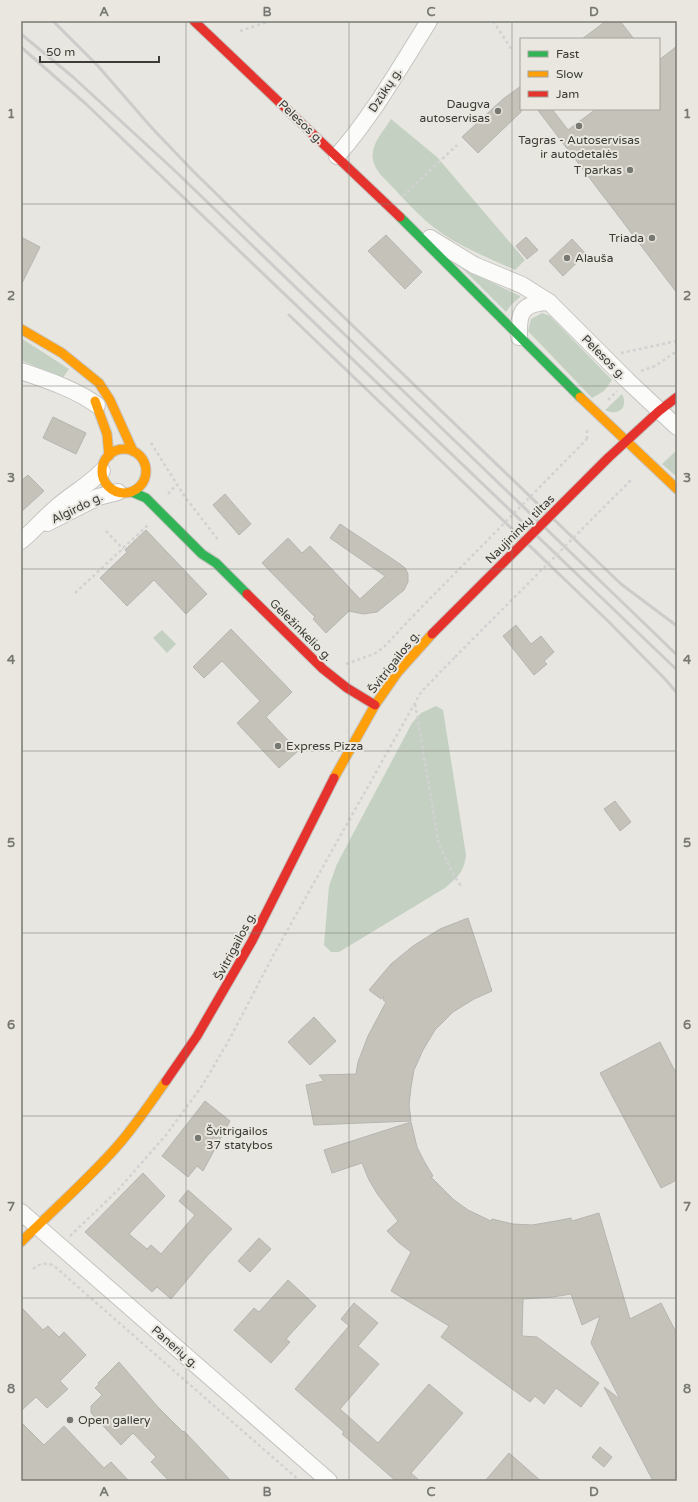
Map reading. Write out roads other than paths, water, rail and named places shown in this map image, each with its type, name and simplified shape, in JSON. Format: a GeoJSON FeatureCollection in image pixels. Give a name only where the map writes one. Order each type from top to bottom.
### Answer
{"type":"FeatureCollection","features":[{"type":"Feature","properties":{"kind":"main road","name":"Pelesos g."},"geometry":{"type":"LineString","coordinates":[[194,21],[337,156],[626,442],[677,489]]}},
{"type":"Feature","properties":{"kind":"main road"},"geometry":{"type":"LineString","coordinates":[[21,329],[50,344],[67,355],[98,381],[106,394],[133,451]]}},
{"type":"Feature","properties":{"kind":"main road"},"geometry":{"type":"LineString","coordinates":[[86,372],[107,434],[108,456],[102,471],[107,484],[125,492],[142,484],[146,472]]}},
{"type":"Feature","properties":{"kind":"main road","name":"Naujininkų tiltas"},"geometry":{"type":"LineString","coordinates":[[432,634],[608,458],[659,411],[677,397]]}},
{"type":"Feature","properties":{"kind":"main road"},"geometry":{"type":"LineString","coordinates":[[108,456],[120,450],[127,449],[133,451],[143,460],[146,472],[152,483]]}},
{"type":"Feature","properties":{"kind":"main road","name":"Geležinkelio g."},"geometry":{"type":"LineString","coordinates":[[125,492],[146,498],[202,554],[216,563],[323,669],[347,688],[375,705]]}},
{"type":"Feature","properties":{"kind":"main road","name":"Geležinkelio g."},"geometry":{"type":"LineString","coordinates":[[202,540],[216,563]]}},
{"type":"Feature","properties":{"kind":"main road","name":"Švitrigailos g."},"geometry":{"type":"LineString","coordinates":[[21,1242],[95,1170],[120,1142],[146,1110],[197,1036],[252,940],[331,784],[375,705],[398,672],[432,634]]}},
{"type":"Feature","properties":{"kind":"street","name":"Dzūkų g."},"geometry":{"type":"LineString","coordinates":[[337,156],[356,134],[382,97],[429,21]]}},
{"type":"Feature","properties":{"kind":"street","name":"Pelesos g."},"geometry":{"type":"LineString","coordinates":[[407,224],[474,265],[522,286],[549,302],[677,427]]}},
{"type":"Feature","properties":{"kind":"street"},"geometry":{"type":"LineString","coordinates":[[519,337],[518,323],[522,312],[527,306],[537,302],[549,302]]}},
{"type":"Feature","properties":{"kind":"street"},"geometry":{"type":"LineString","coordinates":[[21,371],[51,381],[91,400],[97,405]]}},
{"type":"Feature","properties":{"kind":"street","name":"Algirdo g."},"geometry":{"type":"LineString","coordinates":[[21,541],[57,507],[89,484],[102,471]]}},
{"type":"Feature","properties":{"kind":"street","name":"Algirdo g."},"geometry":{"type":"LineString","coordinates":[[36,528],[98,497],[125,492]]}},
{"type":"Feature","properties":{"kind":"street","name":"Panerių g."},"geometry":{"type":"LineString","coordinates":[[21,1212],[329,1481]]}},
{"type":"Feature","properties":{"kind":"railway"},"geometry":{"type":"LineString","coordinates":[[53,21],[98,66],[152,128],[193,171],[242,219],[621,584],[677,626]]}},
{"type":"Feature","properties":{"kind":"railway"},"geometry":{"type":"LineString","coordinates":[[21,34],[73,77],[173,169],[677,655]]}},
{"type":"Feature","properties":{"kind":"railway"},"geometry":{"type":"LineString","coordinates":[[21,47],[86,104],[677,670]]}},
{"type":"Feature","properties":{"kind":"railway"},"geometry":{"type":"LineString","coordinates":[[289,315],[608,621],[677,693]]}},
{"type":"Feature","properties":{"kind":"place","name":"Daugva autoservisas"},"geometry":{"type":"Point","coordinates":[498,111]}},
{"type":"Feature","properties":{"kind":"place","name":"Tagras - Autoservisas ir autodetalės"},"geometry":{"type":"Point","coordinates":[579,126]}},
{"type":"Feature","properties":{"kind":"place","name":"T parkas"},"geometry":{"type":"Point","coordinates":[630,170]}},
{"type":"Feature","properties":{"kind":"place","name":"Triada"},"geometry":{"type":"Point","coordinates":[652,238]}},
{"type":"Feature","properties":{"kind":"place","name":"Alauša"},"geometry":{"type":"Point","coordinates":[567,258]}},
{"type":"Feature","properties":{"kind":"place","name":"Express Pizza"},"geometry":{"type":"Point","coordinates":[278,746]}},
{"type":"Feature","properties":{"kind":"place","name":"Švitrigailos 37 statybos"},"geometry":{"type":"Point","coordinates":[198,1138]}},
{"type":"Feature","properties":{"kind":"place","name":"Open gallery"},"geometry":{"type":"Point","coordinates":[70,1420]}}]}
